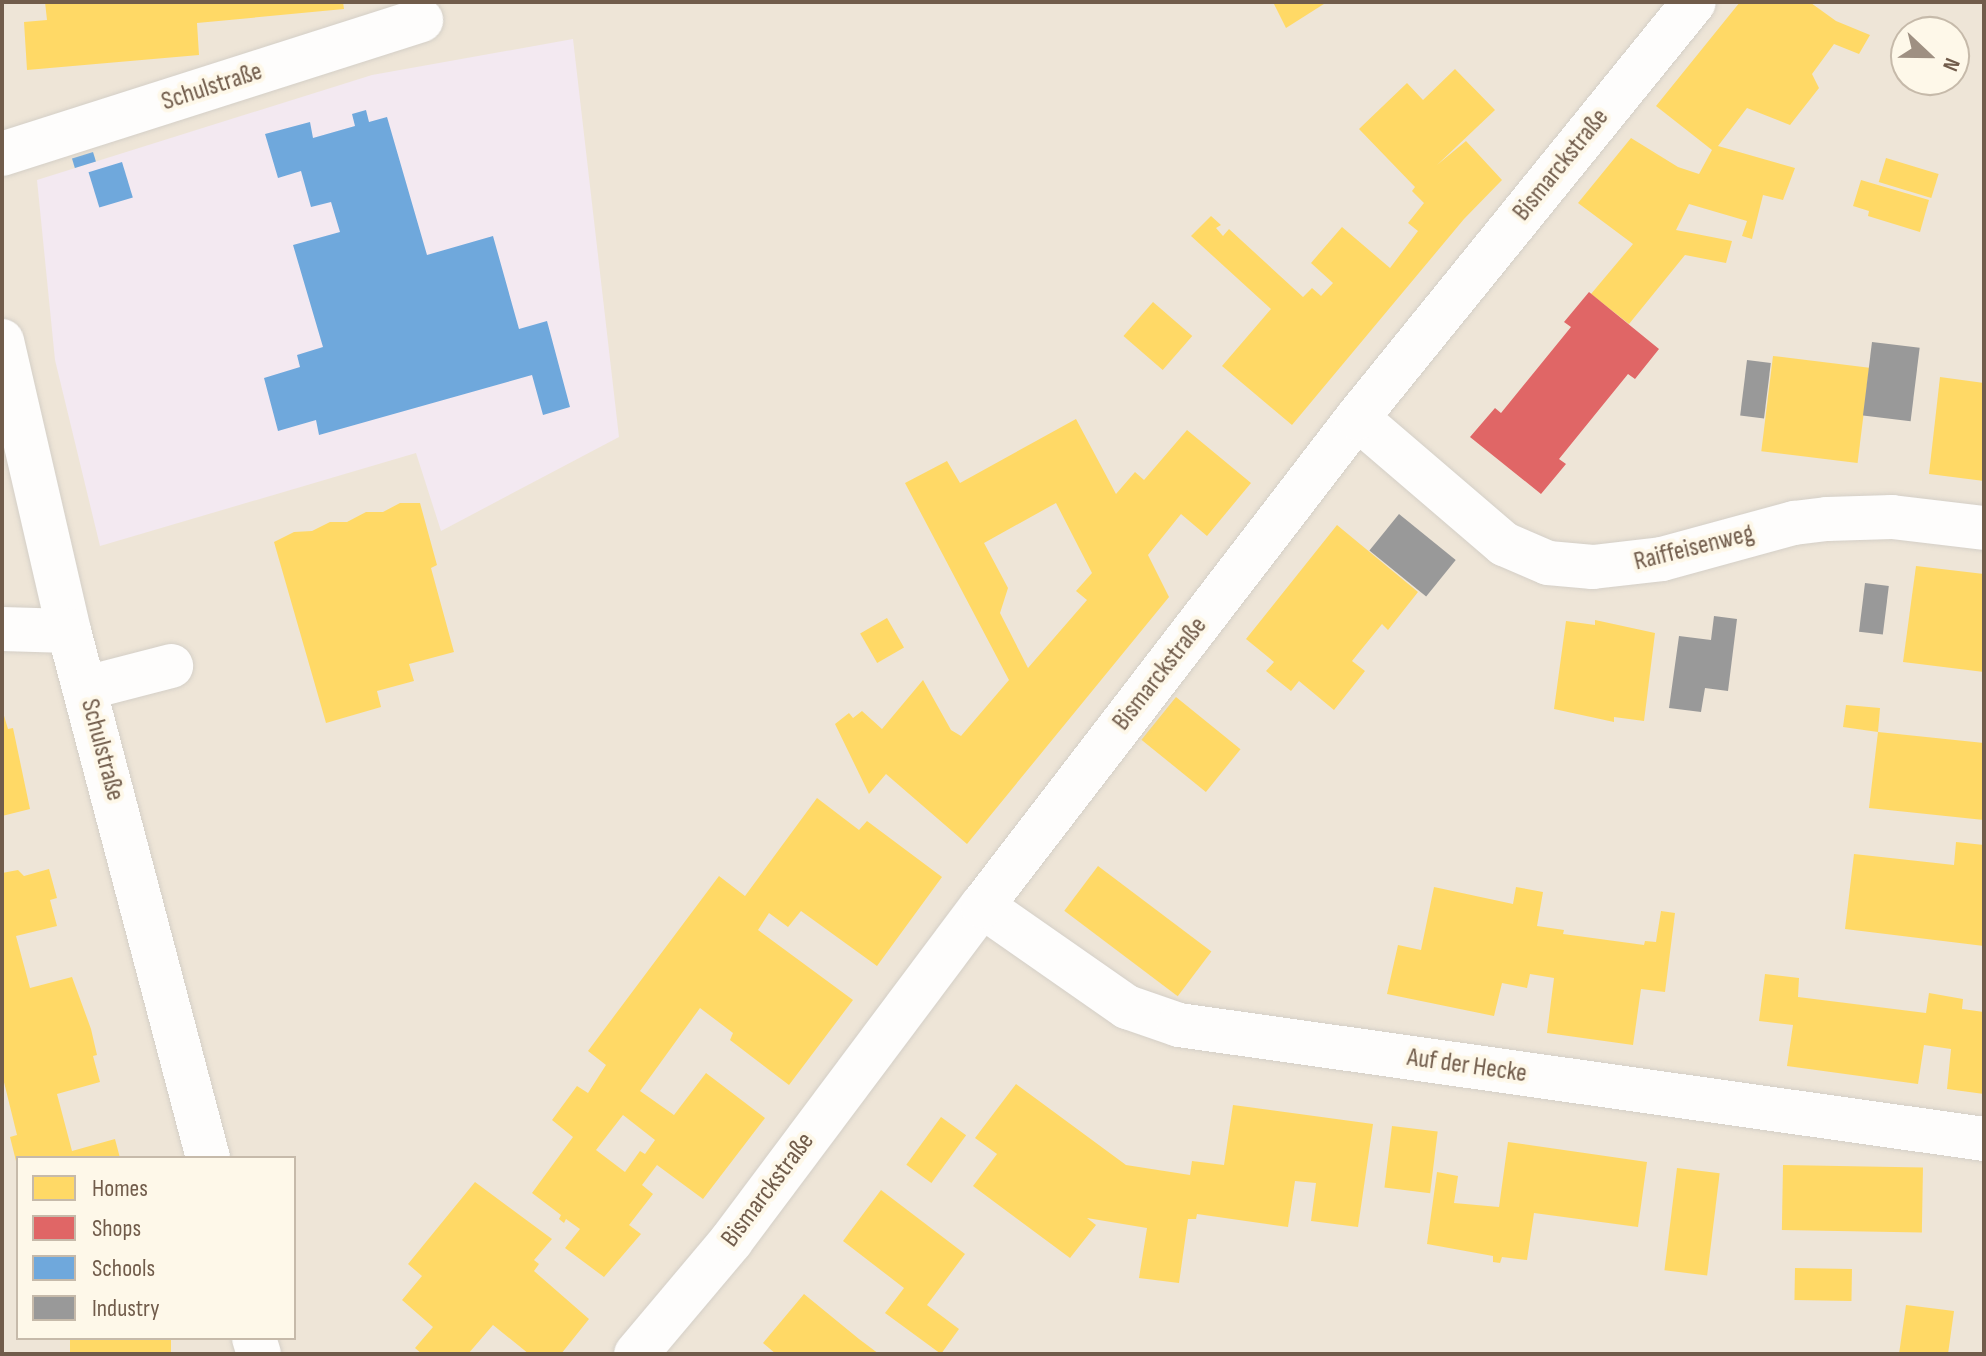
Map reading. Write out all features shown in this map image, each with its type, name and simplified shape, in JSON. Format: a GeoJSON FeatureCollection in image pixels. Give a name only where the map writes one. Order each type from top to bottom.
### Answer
{"type":"FeatureCollection","features":[{"type":"Feature","properties":{"kind":"street","name":"Bismarckstraße"},"geometry":{"type":"LineString","coordinates":[[636,1354],[731,1241],[982,906],[1357,418],[1694,2]]}},
{"type":"Feature","properties":{"kind":"street","name":"Schulstraße"},"geometry":{"type":"LineString","coordinates":[[2,154],[421,20]]}},
{"type":"Feature","properties":{"kind":"street","name":"Schulstraße"},"geometry":{"type":"LineString","coordinates":[[2,341],[69,631],[207,1156]]}},
{"type":"Feature","properties":{"kind":"street","name":"Raiffeisenweg"},"geometry":{"type":"LineString","coordinates":[[1357,418],[1504,544],[1548,563],[1593,567],[1637,563],[1695,552],[1794,523],[1827,519],[1892,517],[1984,528]]}},
{"type":"Feature","properties":{"kind":"street"},"geometry":{"type":"LineString","coordinates":[[2,629],[69,631]]}},
{"type":"Feature","properties":{"kind":"street"},"geometry":{"type":"LineString","coordinates":[[86,688],[171,666]]}},
{"type":"Feature","properties":{"kind":"street","name":"Auf der Hecke"},"geometry":{"type":"LineString","coordinates":[[982,906],[1127,1007],[1179,1025],[1984,1139]]}},
{"type":"Feature","properties":{"kind":"shaded area"},"geometry":{"type":"Polygon","coordinates":[[[2,2],[1984,2],[1984,1354],[2,1354],[2,2]]]}},
{"type":"Feature","properties":{"kind":"shaded area"},"geometry":{"type":"Polygon","coordinates":[[[573,39],[619,437],[441,531],[416,453],[100,546],[55,360],[37,180],[372,75],[573,39]]]}},
{"type":"Feature","properties":{"kind":"building: Homes"},"geometry":{"type":"Polygon","coordinates":[[[45,2],[343,2],[344,9],[197,23],[199,55],[27,70],[24,22],[47,20],[45,2]]]}},
{"type":"Feature","properties":{"kind":"building: Homes"},"geometry":{"type":"Polygon","coordinates":[[[1273,2],[1327,2],[1286,28],[1273,2]]]}},
{"type":"Feature","properties":{"kind":"building: Homes"},"geometry":{"type":"Polygon","coordinates":[[[1740,2],[1811,3],[1836,21],[1870,35],[1859,54],[1834,44],[1812,74],[1819,88],[1790,125],[1747,108],[1718,146],[1795,168],[1783,200],[1763,195],[1752,239],[1742,236],[1747,221],[1689,204],[1676,230],[1732,241],[1726,263],[1685,255],[1629,324],[1591,294],[1633,244],[1578,203],[1631,138],[1678,167],[1699,174],[1712,150],[1656,106],[1740,2]]]}},
{"type":"Feature","properties":{"kind":"building: Homes"},"geometry":{"type":"Polygon","coordinates":[[[1455,69],[1495,110],[1437,165],[1466,141],[1502,180],[1464,219],[1292,425],[1222,366],[1271,309],[1191,236],[1211,216],[1221,225],[1216,228],[1223,236],[1229,229],[1303,297],[1312,288],[1321,296],[1333,283],[1311,263],[1342,227],[1390,268],[1418,231],[1408,223],[1424,203],[1412,191],[1415,187],[1359,129],[1407,83],[1423,100],[1455,69]]]}},
{"type":"Feature","properties":{"kind":"building: Homes"},"geometry":{"type":"Polygon","coordinates":[[[1886,158],[1939,174],[1931,198],[1879,182],[1886,158]]]}},
{"type":"Feature","properties":{"kind":"building: Homes"},"geometry":{"type":"Polygon","coordinates":[[[1861,180],[1929,200],[1920,232],[1868,216],[1869,211],[1853,206],[1861,180]]]}},
{"type":"Feature","properties":{"kind":"building: Homes"},"geometry":{"type":"Polygon","coordinates":[[[1153,302],[1192,336],[1163,370],[1123,336],[1153,302]]]}},
{"type":"Feature","properties":{"kind":"building: Homes"},"geometry":{"type":"Polygon","coordinates":[[[1773,356],[1869,368],[1858,463],[1761,451],[1773,356]]]}},
{"type":"Feature","properties":{"kind":"building: Homes"},"geometry":{"type":"Polygon","coordinates":[[[1940,377],[1984,383],[1984,481],[1929,474],[1940,377]]]}},
{"type":"Feature","properties":{"kind":"building: Homes"},"geometry":{"type":"Polygon","coordinates":[[[1076,419],[1116,494],[1135,472],[1144,480],[1187,430],[1251,483],[1207,536],[1181,514],[1148,555],[1169,597],[967,844],[886,774],[869,794],[835,724],[849,713],[853,718],[862,711],[882,729],[923,680],[951,730],[961,736],[1009,680],[905,483],[947,461],[960,483],[1076,419]],[[1056,503],[984,543],[1008,588],[1000,613],[1028,668],[1087,600],[1076,591],[1092,573],[1056,503]]]}},
{"type":"Feature","properties":{"kind":"building: Homes"},"geometry":{"type":"Polygon","coordinates":[[[400,503],[420,503],[437,565],[431,568],[454,652],[409,664],[414,681],[377,691],[381,707],[326,723],[274,542],[294,532],[312,531],[330,522],[347,522],[366,512],[383,512],[400,503]]]}},
{"type":"Feature","properties":{"kind":"building: Homes"},"geometry":{"type":"Polygon","coordinates":[[[1337,525],[1418,592],[1388,630],[1382,624],[1352,661],[1365,671],[1334,710],[1299,681],[1291,691],[1266,671],[1274,662],[1246,639],[1337,525]]]}},
{"type":"Feature","properties":{"kind":"building: Homes"},"geometry":{"type":"Polygon","coordinates":[[[1916,566],[1984,574],[1984,672],[1903,662],[1916,566]]]}},
{"type":"Feature","properties":{"kind":"building: Homes"},"geometry":{"type":"Polygon","coordinates":[[[887,618],[904,647],[877,663],[860,634],[887,618]]]}},
{"type":"Feature","properties":{"kind":"building: Homes"},"geometry":{"type":"Polygon","coordinates":[[[1595,620],[1655,633],[1644,721],[1614,717],[1614,722],[1554,709],[1566,621],[1595,625],[1595,620]]]}},
{"type":"Feature","properties":{"kind":"building: Homes"},"geometry":{"type":"Polygon","coordinates":[[[1176,697],[1241,749],[1206,792],[1141,740],[1176,697]]]}},
{"type":"Feature","properties":{"kind":"building: Homes"},"geometry":{"type":"Polygon","coordinates":[[[1846,705],[1880,708],[1878,732],[1843,727],[1846,705]]]}},
{"type":"Feature","properties":{"kind":"building: Homes"},"geometry":{"type":"Polygon","coordinates":[[[2,709],[8,729],[13,728],[30,809],[2,816],[2,709]]]}},
{"type":"Feature","properties":{"kind":"building: Homes"},"geometry":{"type":"Polygon","coordinates":[[[1878,732],[1984,743],[1984,820],[1869,808],[1878,732]]]}},
{"type":"Feature","properties":{"kind":"building: Homes"},"geometry":{"type":"Polygon","coordinates":[[[817,798],[859,830],[867,821],[942,877],[877,966],[801,911],[788,927],[769,913],[758,930],[853,1000],[789,1085],[730,1040],[733,1033],[700,1008],[640,1091],[674,1115],[706,1073],[765,1118],[703,1199],[657,1165],[642,1185],[653,1194],[629,1225],[641,1234],[604,1277],[565,1248],[580,1229],[566,1219],[564,1223],[559,1219],[561,1215],[532,1193],[573,1137],[552,1120],[577,1086],[588,1093],[606,1065],[588,1051],[719,876],[745,896],[817,798]],[[623,1115],[596,1150],[625,1172],[640,1151],[645,1154],[655,1140],[623,1115]]]}},
{"type":"Feature","properties":{"kind":"building: Homes"},"geometry":{"type":"Polygon","coordinates":[[[1956,842],[1984,845],[1984,946],[1845,929],[1854,854],[1954,865],[1956,842]]]}},
{"type":"Feature","properties":{"kind":"building: Homes"},"geometry":{"type":"Polygon","coordinates":[[[1098,866],[1211,951],[1178,996],[1064,911],[1098,866]]]}},
{"type":"Feature","properties":{"kind":"building: Homes"},"geometry":{"type":"Polygon","coordinates":[[[49,869],[57,898],[50,900],[57,926],[16,936],[30,988],[72,977],[97,1055],[93,1056],[100,1082],[57,1094],[72,1151],[115,1139],[119,1156],[16,1156],[16,1161],[10,1137],[17,1135],[2,1074],[2,873],[18,870],[24,876],[49,869]]]}},
{"type":"Feature","properties":{"kind":"building: Homes"},"geometry":{"type":"Polygon","coordinates":[[[1434,887],[1513,904],[1516,887],[1543,892],[1537,926],[1564,930],[1563,934],[1644,945],[1645,941],[1656,942],[1661,911],[1675,913],[1665,992],[1641,989],[1633,1045],[1547,1033],[1554,978],[1530,974],[1527,988],[1502,983],[1494,1016],[1387,994],[1398,945],[1421,950],[1434,887]]]}},
{"type":"Feature","properties":{"kind":"building: Homes"},"geometry":{"type":"Polygon","coordinates":[[[1765,974],[1799,978],[1798,997],[1926,1013],[1929,993],[1963,999],[1962,1009],[1984,1012],[1984,1094],[1947,1089],[1951,1049],[1924,1045],[1918,1084],[1787,1066],[1793,1025],[1759,1021],[1765,974]]]}},
{"type":"Feature","properties":{"kind":"building: Homes"},"geometry":{"type":"Polygon","coordinates":[[[1016,1084],[1126,1165],[1190,1175],[1192,1161],[1224,1165],[1233,1105],[1373,1124],[1358,1227],[1311,1221],[1316,1183],[1295,1181],[1288,1227],[1197,1214],[1196,1219],[1188,1219],[1179,1283],[1139,1278],[1147,1228],[1087,1218],[1096,1225],[1070,1258],[973,1186],[997,1154],[975,1138],[1016,1084]]]}},
{"type":"Feature","properties":{"kind":"building: Homes"},"geometry":{"type":"Polygon","coordinates":[[[941,1117],[966,1135],[931,1183],[906,1165],[941,1117]]]}},
{"type":"Feature","properties":{"kind":"building: Homes"},"geometry":{"type":"Polygon","coordinates":[[[1392,1126],[1438,1132],[1430,1193],[1384,1188],[1392,1126]]]}},
{"type":"Feature","properties":{"kind":"building: Homes"},"geometry":{"type":"Polygon","coordinates":[[[1508,1142],[1647,1162],[1638,1227],[1534,1213],[1527,1260],[1502,1257],[1500,1263],[1493,1262],[1493,1256],[1427,1244],[1437,1172],[1458,1176],[1454,1203],[1499,1207],[1508,1142]]]}},
{"type":"Feature","properties":{"kind":"building: Homes"},"geometry":{"type":"Polygon","coordinates":[[[1783,1165],[1923,1167],[1922,1232],[1782,1230],[1783,1165]]]}},
{"type":"Feature","properties":{"kind":"building: Homes"},"geometry":{"type":"Polygon","coordinates":[[[1677,1168],[1720,1173],[1707,1275],[1664,1270],[1677,1168]]]}},
{"type":"Feature","properties":{"kind":"building: Homes"},"geometry":{"type":"Polygon","coordinates":[[[475,1182],[552,1239],[534,1260],[539,1264],[534,1271],[589,1319],[561,1354],[529,1354],[493,1325],[468,1354],[422,1354],[415,1348],[433,1327],[402,1300],[422,1276],[408,1264],[475,1182]]]}},
{"type":"Feature","properties":{"kind":"building: Homes"},"geometry":{"type":"Polygon","coordinates":[[[881,1190],[965,1254],[927,1305],[959,1329],[941,1354],[885,1313],[904,1288],[843,1241],[881,1190]]]}},
{"type":"Feature","properties":{"kind":"building: Homes"},"geometry":{"type":"Polygon","coordinates":[[[1795,1268],[1852,1269],[1851,1301],[1794,1300],[1795,1268]]]}},
{"type":"Feature","properties":{"kind":"building: Homes"},"geometry":{"type":"Polygon","coordinates":[[[804,1294],[879,1354],[776,1354],[763,1343],[804,1294]]]}},
{"type":"Feature","properties":{"kind":"building: Homes"},"geometry":{"type":"Polygon","coordinates":[[[1906,1305],[1954,1311],[1948,1354],[1899,1354],[1906,1305]]]}},
{"type":"Feature","properties":{"kind":"building: Homes"},"geometry":{"type":"Polygon","coordinates":[[[70,1340],[171,1340],[171,1354],[70,1354],[70,1340]]]}},
{"type":"Feature","properties":{"kind":"building: Shops"},"geometry":{"type":"Polygon","coordinates":[[[1589,292],[1659,349],[1635,379],[1628,374],[1559,459],[1566,464],[1541,494],[1470,437],[1495,408],[1501,413],[1571,327],[1564,322],[1589,292]]]}},
{"type":"Feature","properties":{"kind":"building: Schools"},"geometry":{"type":"Polygon","coordinates":[[[366,110],[369,122],[387,117],[427,255],[493,236],[519,329],[547,321],[570,407],[543,415],[532,375],[319,435],[316,420],[278,431],[264,378],[300,367],[297,355],[323,347],[293,245],[340,232],[331,202],[311,207],[301,171],[278,178],[265,134],[310,122],[313,138],[355,126],[352,114],[366,110]]]}},
{"type":"Feature","properties":{"kind":"building: Schools"},"geometry":{"type":"Polygon","coordinates":[[[93,152],[96,162],[75,168],[72,158],[93,152]]]}},
{"type":"Feature","properties":{"kind":"building: Schools"},"geometry":{"type":"Polygon","coordinates":[[[122,162],[133,197],[99,208],[89,172],[122,162]]]}},
{"type":"Feature","properties":{"kind":"building: Industry"},"geometry":{"type":"Polygon","coordinates":[[[1872,342],[1920,348],[1911,421],[1863,415],[1872,342]]]}},
{"type":"Feature","properties":{"kind":"building: Industry"},"geometry":{"type":"Polygon","coordinates":[[[1747,360],[1771,363],[1764,419],[1740,416],[1747,360]]]}},
{"type":"Feature","properties":{"kind":"building: Industry"},"geometry":{"type":"Polygon","coordinates":[[[1399,514],[1456,560],[1426,596],[1369,551],[1399,514]]]}},
{"type":"Feature","properties":{"kind":"building: Industry"},"geometry":{"type":"Polygon","coordinates":[[[1865,583],[1889,586],[1883,635],[1859,632],[1865,583]]]}},
{"type":"Feature","properties":{"kind":"building: Industry"},"geometry":{"type":"Polygon","coordinates":[[[1714,616],[1737,619],[1728,691],[1705,688],[1701,712],[1669,708],[1679,636],[1711,640],[1714,616]]]}}]}
